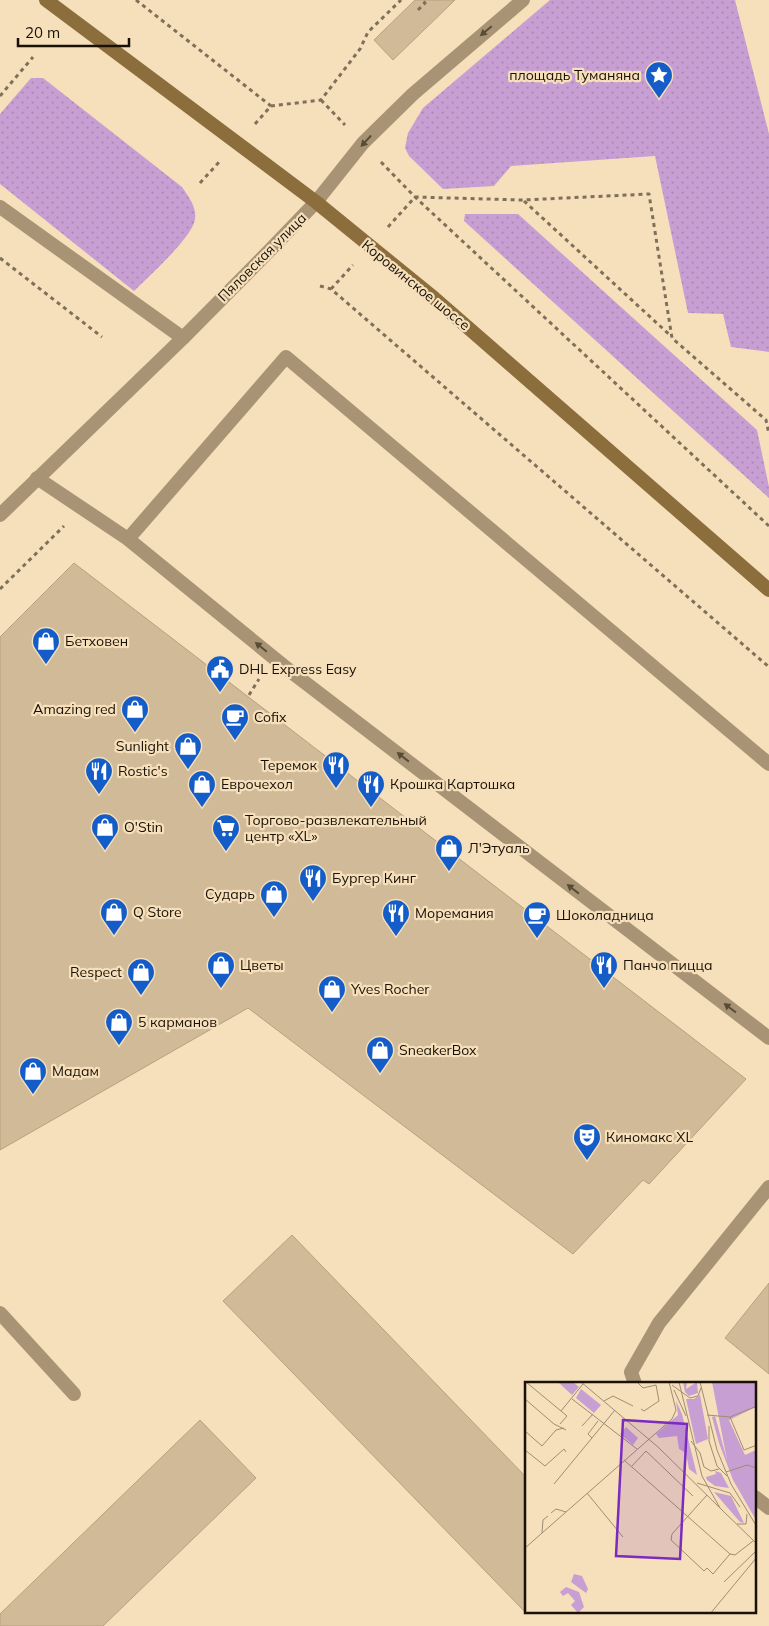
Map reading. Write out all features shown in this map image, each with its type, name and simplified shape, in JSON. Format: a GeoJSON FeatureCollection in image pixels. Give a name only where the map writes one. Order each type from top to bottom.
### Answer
{"type":"FeatureCollection","features":[{"type":"Feature","properties":{"kind":"main road","name":"Коровинское шоссе"},"geometry":{"type":"LineString","coordinates":[[46,0],[316,202],[434,298],[769,590]]}},
{"type":"Feature","properties":{"kind":"street","name":"Пяловская улица"},"geometry":{"type":"LineString","coordinates":[[0,515],[183,338],[316,202],[364,143],[413,94],[523,0]]}},
{"type":"Feature","properties":{"kind":"street"},"geometry":{"type":"LineString","coordinates":[[0,207],[183,338]]}},
{"type":"Feature","properties":{"kind":"street"},"geometry":{"type":"LineString","coordinates":[[128,539],[286,357],[769,764]]}},
{"type":"Feature","properties":{"kind":"street"},"geometry":{"type":"LineString","coordinates":[[37,478],[128,539],[290,671],[769,1038]]}},
{"type":"Feature","properties":{"kind":"street"},"geometry":{"type":"LineString","coordinates":[[634,1382],[631,1372],[659,1323],[769,1187]]}},
{"type":"Feature","properties":{"kind":"street"},"geometry":{"type":"LineString","coordinates":[[0,1313],[74,1394]]}},
{"type":"Feature","properties":{"kind":"street"},"geometry":{"type":"LineString","coordinates":[[756,1498],[769,1508]]}},
{"type":"Feature","properties":{"kind":"path"},"geometry":{"type":"LineString","coordinates":[[136,0],[271,106],[321,100],[360,50],[368,32],[401,0]]}},
{"type":"Feature","properties":{"kind":"path"},"geometry":{"type":"LineString","coordinates":[[418,10],[425,3],[422,0]]}},
{"type":"Feature","properties":{"kind":"path"},"geometry":{"type":"LineString","coordinates":[[0,96],[33,57]]}},
{"type":"Feature","properties":{"kind":"path"},"geometry":{"type":"LineString","coordinates":[[321,100],[415,197],[769,526]]}},
{"type":"Feature","properties":{"kind":"path"},"geometry":{"type":"LineString","coordinates":[[415,197],[523,200],[649,194],[672,338]]}},
{"type":"Feature","properties":{"kind":"path"},"geometry":{"type":"LineString","coordinates":[[523,200],[672,338],[766,420],[769,434]]}},
{"type":"Feature","properties":{"kind":"path"},"geometry":{"type":"LineString","coordinates":[[0,258],[102,337]]}},
{"type":"Feature","properties":{"kind":"path"},"geometry":{"type":"LineString","coordinates":[[320,286],[330,289],[769,668]]}},
{"type":"Feature","properties":{"kind":"path"},"geometry":{"type":"LineString","coordinates":[[0,589],[82,509]]}},
{"type":"Feature","properties":{"kind":"shaded area"},"geometry":{"type":"Polygon","coordinates":[[[550,0],[735,0],[769,134],[769,352],[731,347],[723,314],[688,313],[655,156],[511,166],[494,186],[443,189],[409,156],[405,148],[408,133],[423,108],[550,0]]]}},
{"type":"Feature","properties":{"kind":"shaded area"},"geometry":{"type":"Polygon","coordinates":[[[31,78],[43,78],[182,187],[192,202],[195,210],[195,219],[187,236],[134,291],[0,184],[0,114],[31,78]]]}},
{"type":"Feature","properties":{"kind":"shaded area"},"geometry":{"type":"Polygon","coordinates":[[[465,214],[518,214],[757,430],[769,487],[769,498],[464,221],[465,214]]]}},
{"type":"Feature","properties":{"kind":"building"},"geometry":{"type":"Polygon","coordinates":[[[415,0],[455,0],[393,60],[374,40],[415,0]]]}},
{"type":"Feature","properties":{"kind":"building","name":"Торгово-развлекательный центр «XL»"},"geometry":{"type":"Polygon","coordinates":[[[74,563],[746,1079],[649,1184],[643,1180],[573,1254],[248,1008],[0,1150],[0,637],[74,563]]]}},
{"type":"Feature","properties":{"kind":"building"},"geometry":{"type":"Polygon","coordinates":[[[292,1235],[525,1476],[525,1612],[223,1301],[292,1235]]]}},
{"type":"Feature","properties":{"kind":"building"},"geometry":{"type":"Polygon","coordinates":[[[769,1283],[769,1374],[725,1338],[769,1283]]]}},
{"type":"Feature","properties":{"kind":"building"},"geometry":{"type":"Polygon","coordinates":[[[200,1420],[256,1478],[103,1626],[0,1626],[0,1614],[200,1420]]]}},
{"type":"Feature","properties":{"kind":"place","name":"площадь Туманяна"},"geometry":{"type":"Point","coordinates":[659,99]}},
{"type":"Feature","properties":{"kind":"place","name":"Бетховен"},"geometry":{"type":"Point","coordinates":[46,665]}},
{"type":"Feature","properties":{"kind":"place","name":"DHL Express Easy"},"geometry":{"type":"Point","coordinates":[220,693]}},
{"type":"Feature","properties":{"kind":"place","name":"Amazing red"},"geometry":{"type":"Point","coordinates":[135,733]}},
{"type":"Feature","properties":{"kind":"place","name":"Cofix"},"geometry":{"type":"Point","coordinates":[235,741]}},
{"type":"Feature","properties":{"kind":"place","name":"Sunlight"},"geometry":{"type":"Point","coordinates":[188,770]}},
{"type":"Feature","properties":{"kind":"place","name":"Теремок"},"geometry":{"type":"Point","coordinates":[336,789]}},
{"type":"Feature","properties":{"kind":"place","name":"Rostic's"},"geometry":{"type":"Point","coordinates":[99,795]}},
{"type":"Feature","properties":{"kind":"place","name":"Еврочехол"},"geometry":{"type":"Point","coordinates":[202,808]}},
{"type":"Feature","properties":{"kind":"place","name":"Крошка Картошка"},"geometry":{"type":"Point","coordinates":[371,808]}},
{"type":"Feature","properties":{"kind":"place","name":"O'Stin"},"geometry":{"type":"Point","coordinates":[105,851]}},
{"type":"Feature","properties":{"kind":"place","name":"Торгово-развлекательный центр «XL»"},"geometry":{"type":"Point","coordinates":[226,852]}},
{"type":"Feature","properties":{"kind":"place","name":"Л'Этуаль"},"geometry":{"type":"Point","coordinates":[449,872]}},
{"type":"Feature","properties":{"kind":"place","name":"Бургер Кинг"},"geometry":{"type":"Point","coordinates":[313,902]}},
{"type":"Feature","properties":{"kind":"place","name":"Сударь"},"geometry":{"type":"Point","coordinates":[274,918]}},
{"type":"Feature","properties":{"kind":"place","name":"Q Store"},"geometry":{"type":"Point","coordinates":[114,936]}},
{"type":"Feature","properties":{"kind":"place","name":"Моремания"},"geometry":{"type":"Point","coordinates":[396,937]}},
{"type":"Feature","properties":{"kind":"place","name":"Шоколадница"},"geometry":{"type":"Point","coordinates":[537,939]}},
{"type":"Feature","properties":{"kind":"place","name":"Цветы"},"geometry":{"type":"Point","coordinates":[221,989]}},
{"type":"Feature","properties":{"kind":"place","name":"Панчо пицца"},"geometry":{"type":"Point","coordinates":[604,989]}},
{"type":"Feature","properties":{"kind":"place","name":"Respect"},"geometry":{"type":"Point","coordinates":[141,996]}},
{"type":"Feature","properties":{"kind":"place","name":"Yves Rocher"},"geometry":{"type":"Point","coordinates":[332,1013]}},
{"type":"Feature","properties":{"kind":"place","name":"5 карманов"},"geometry":{"type":"Point","coordinates":[119,1046]}},
{"type":"Feature","properties":{"kind":"place","name":"SneakerBox"},"geometry":{"type":"Point","coordinates":[380,1074]}},
{"type":"Feature","properties":{"kind":"place","name":"Мадам"},"geometry":{"type":"Point","coordinates":[33,1095]}},
{"type":"Feature","properties":{"kind":"place","name":"Киномакс XL"},"geometry":{"type":"Point","coordinates":[587,1161]}}]}
